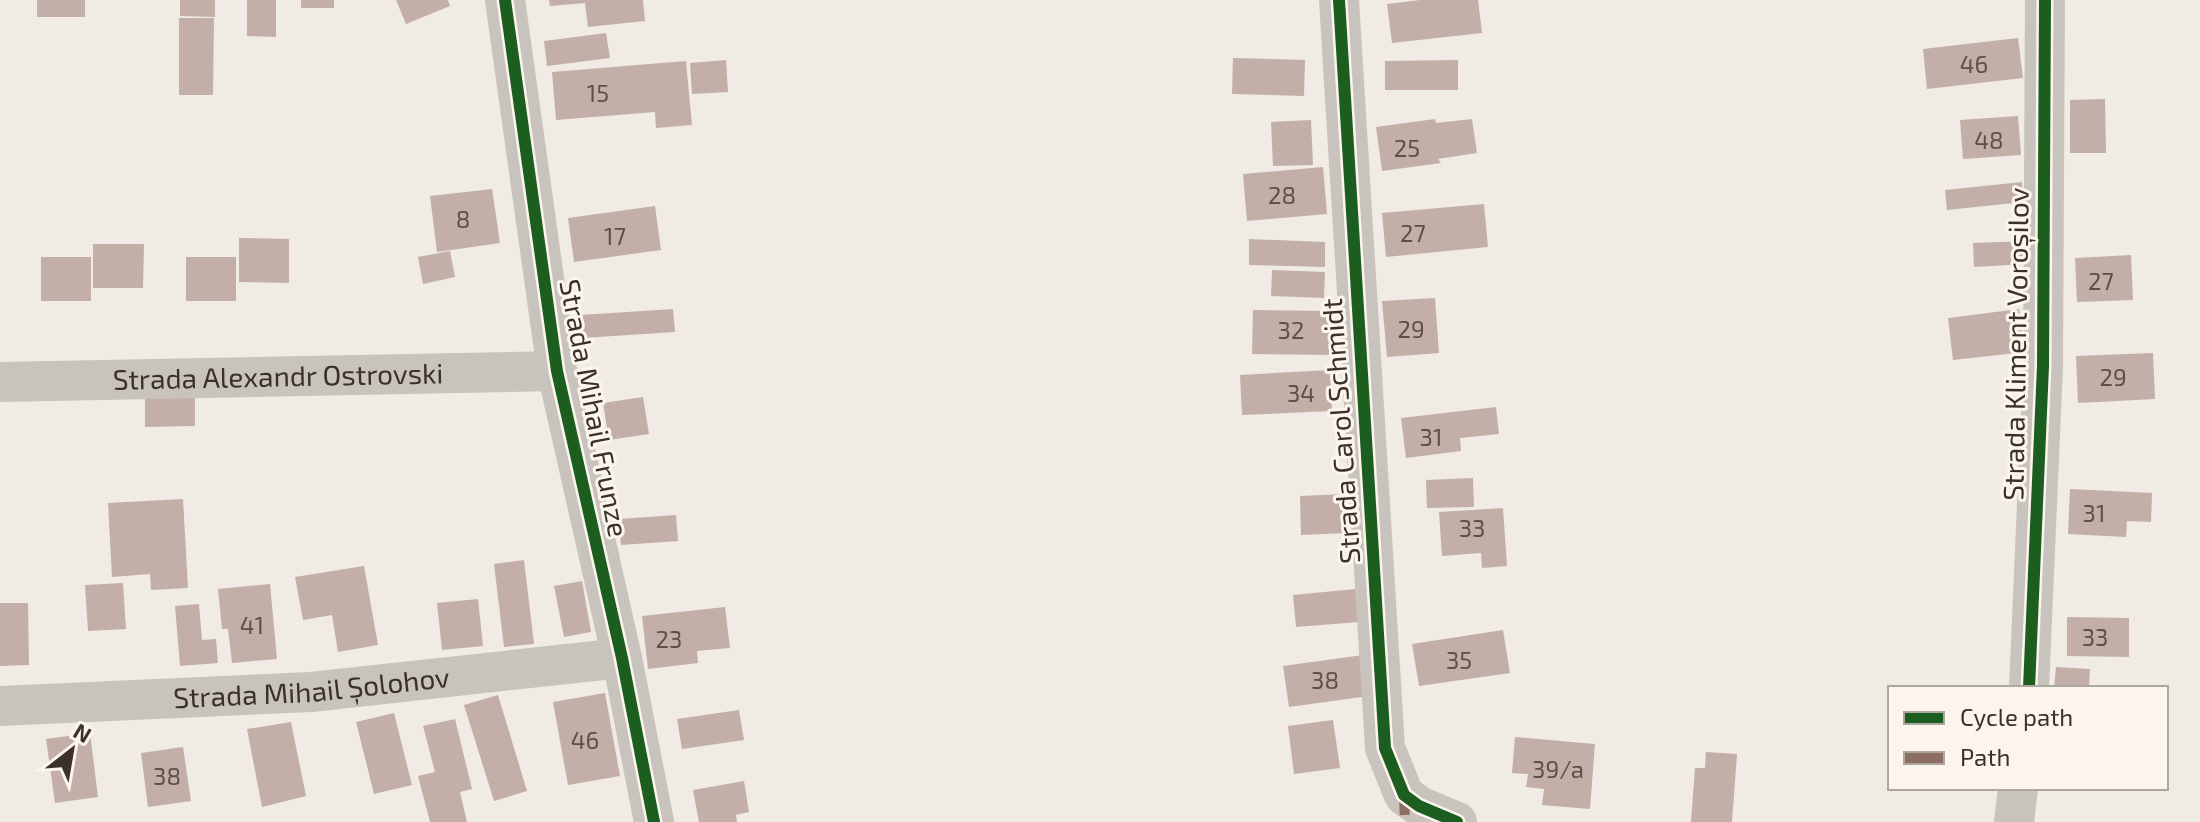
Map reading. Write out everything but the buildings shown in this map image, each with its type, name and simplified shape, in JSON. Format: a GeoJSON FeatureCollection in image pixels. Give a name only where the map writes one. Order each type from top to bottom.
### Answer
{"type":"FeatureCollection","features":[{"type":"Feature","properties":{"kind":"street","name":"Strada Mihail Frunze"},"geometry":{"type":"LineString","coordinates":[[505,0],[557,371],[622,658],[654,822]]}},
{"type":"Feature","properties":{"kind":"street","name":"Strada Carol Schmidt"},"geometry":{"type":"LineString","coordinates":[[1339,0],[1385,748],[1404,795],[1419,806],[1457,822]]}},
{"type":"Feature","properties":{"kind":"street","name":"Strada Kliment Voroșilov"},"geometry":{"type":"LineString","coordinates":[[2029,686],[2043,366],[2045,0]]}},
{"type":"Feature","properties":{"kind":"street","name":"Strada Alexandr Ostrovski"},"geometry":{"type":"LineString","coordinates":[[0,382],[557,371]]}},
{"type":"Feature","properties":{"kind":"street","name":"Strada Mihail Șolohov"},"geometry":{"type":"LineString","coordinates":[[0,706],[311,692],[622,658]]}},
{"type":"Feature","properties":{"kind":"street"},"geometry":{"type":"LineString","coordinates":[[2014,822],[2018,790]]}},
{"type":"Feature","properties":{"kind":"marked path"},"geometry":{"type":"LineString","coordinates":[[1404,795],[1405,822]]}},
{"type":"Feature","properties":{"kind":"cycle path"},"geometry":{"type":"LineString","coordinates":[[505,0],[557,371],[622,658],[654,822]]}},
{"type":"Feature","properties":{"kind":"cycle path"},"geometry":{"type":"LineString","coordinates":[[1339,0],[1385,748],[1404,795],[1419,806],[1457,822]]}},
{"type":"Feature","properties":{"kind":"cycle path"},"geometry":{"type":"LineString","coordinates":[[2029,686],[2043,366],[2045,0]]}}]}
